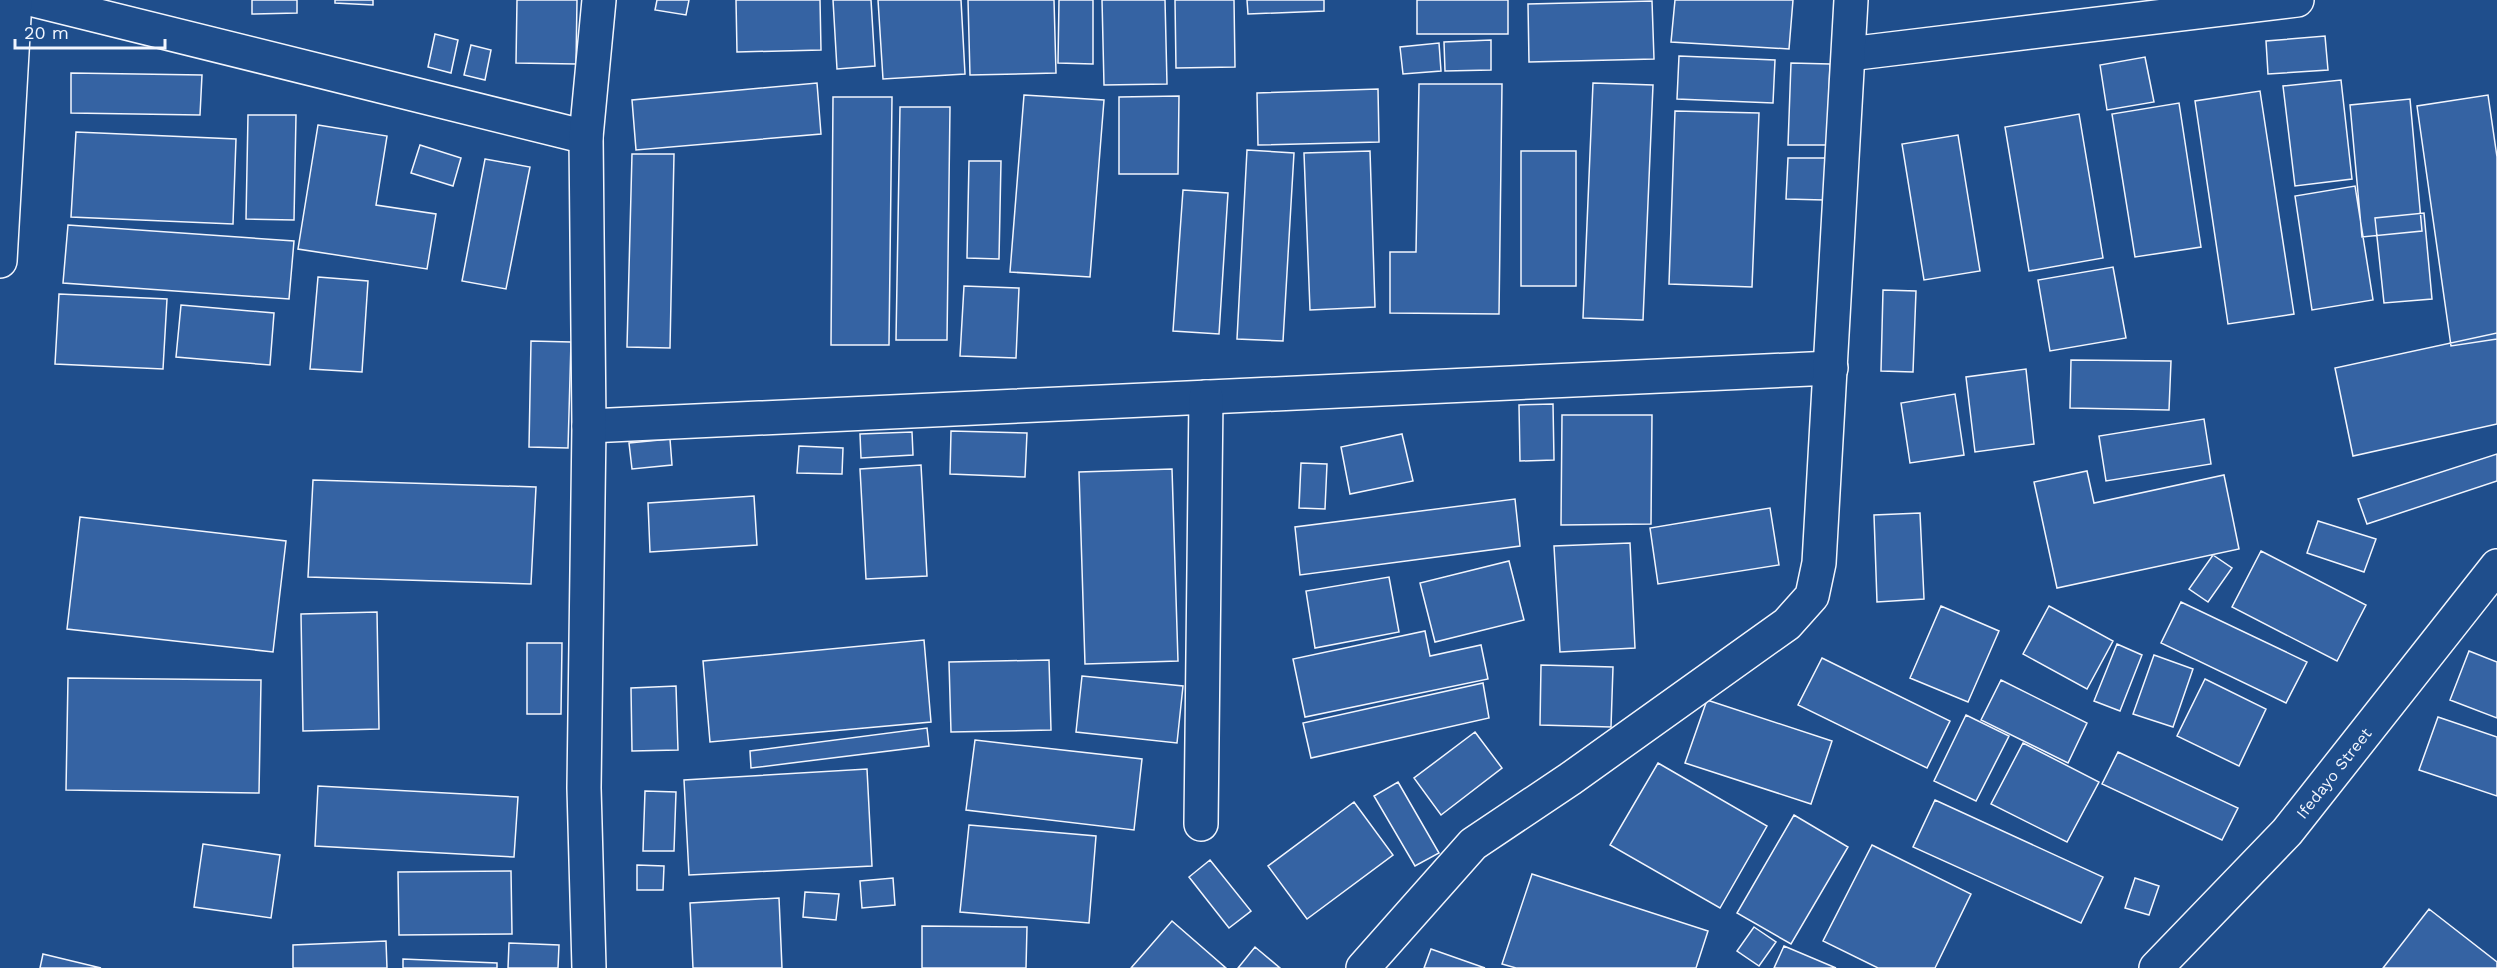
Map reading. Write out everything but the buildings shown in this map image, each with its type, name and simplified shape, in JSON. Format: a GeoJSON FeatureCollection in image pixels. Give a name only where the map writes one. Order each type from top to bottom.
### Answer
{"type":"FeatureCollection","features":[{"type":"Feature","properties":{"kind":"street"},"geometry":{"type":"LineString","coordinates":[[0,261],[15,0]]}},
{"type":"Feature","properties":{"kind":"street"},"geometry":{"type":"LineString","coordinates":[[34,0],[586,137]]}},
{"type":"Feature","properties":{"kind":"street"},"geometry":{"type":"LineString","coordinates":[[589,968],[584,788],[589,426],[586,137],[599,0]]}},
{"type":"Feature","properties":{"kind":"street"},"geometry":{"type":"LineString","coordinates":[[1363,968],[1473,844],[1570,779],[1787,624],[1812,596],[1819,563],[1832,368],[1851,0]]}},
{"type":"Feature","properties":{"kind":"street"},"geometry":{"type":"LineString","coordinates":[[1849,54],[2297,0]]}},
{"type":"Feature","properties":{"kind":"street"},"geometry":{"type":"LineString","coordinates":[[589,426],[1832,368]]}},
{"type":"Feature","properties":{"kind":"street"},"geometry":{"type":"LineString","coordinates":[[1201,824],[1206,397]]}},
{"type":"Feature","properties":{"kind":"street","name":"Ifedayo Street"},"geometry":{"type":"LineString","coordinates":[[2156,968],[2287,832],[2497,566]]}}]}
